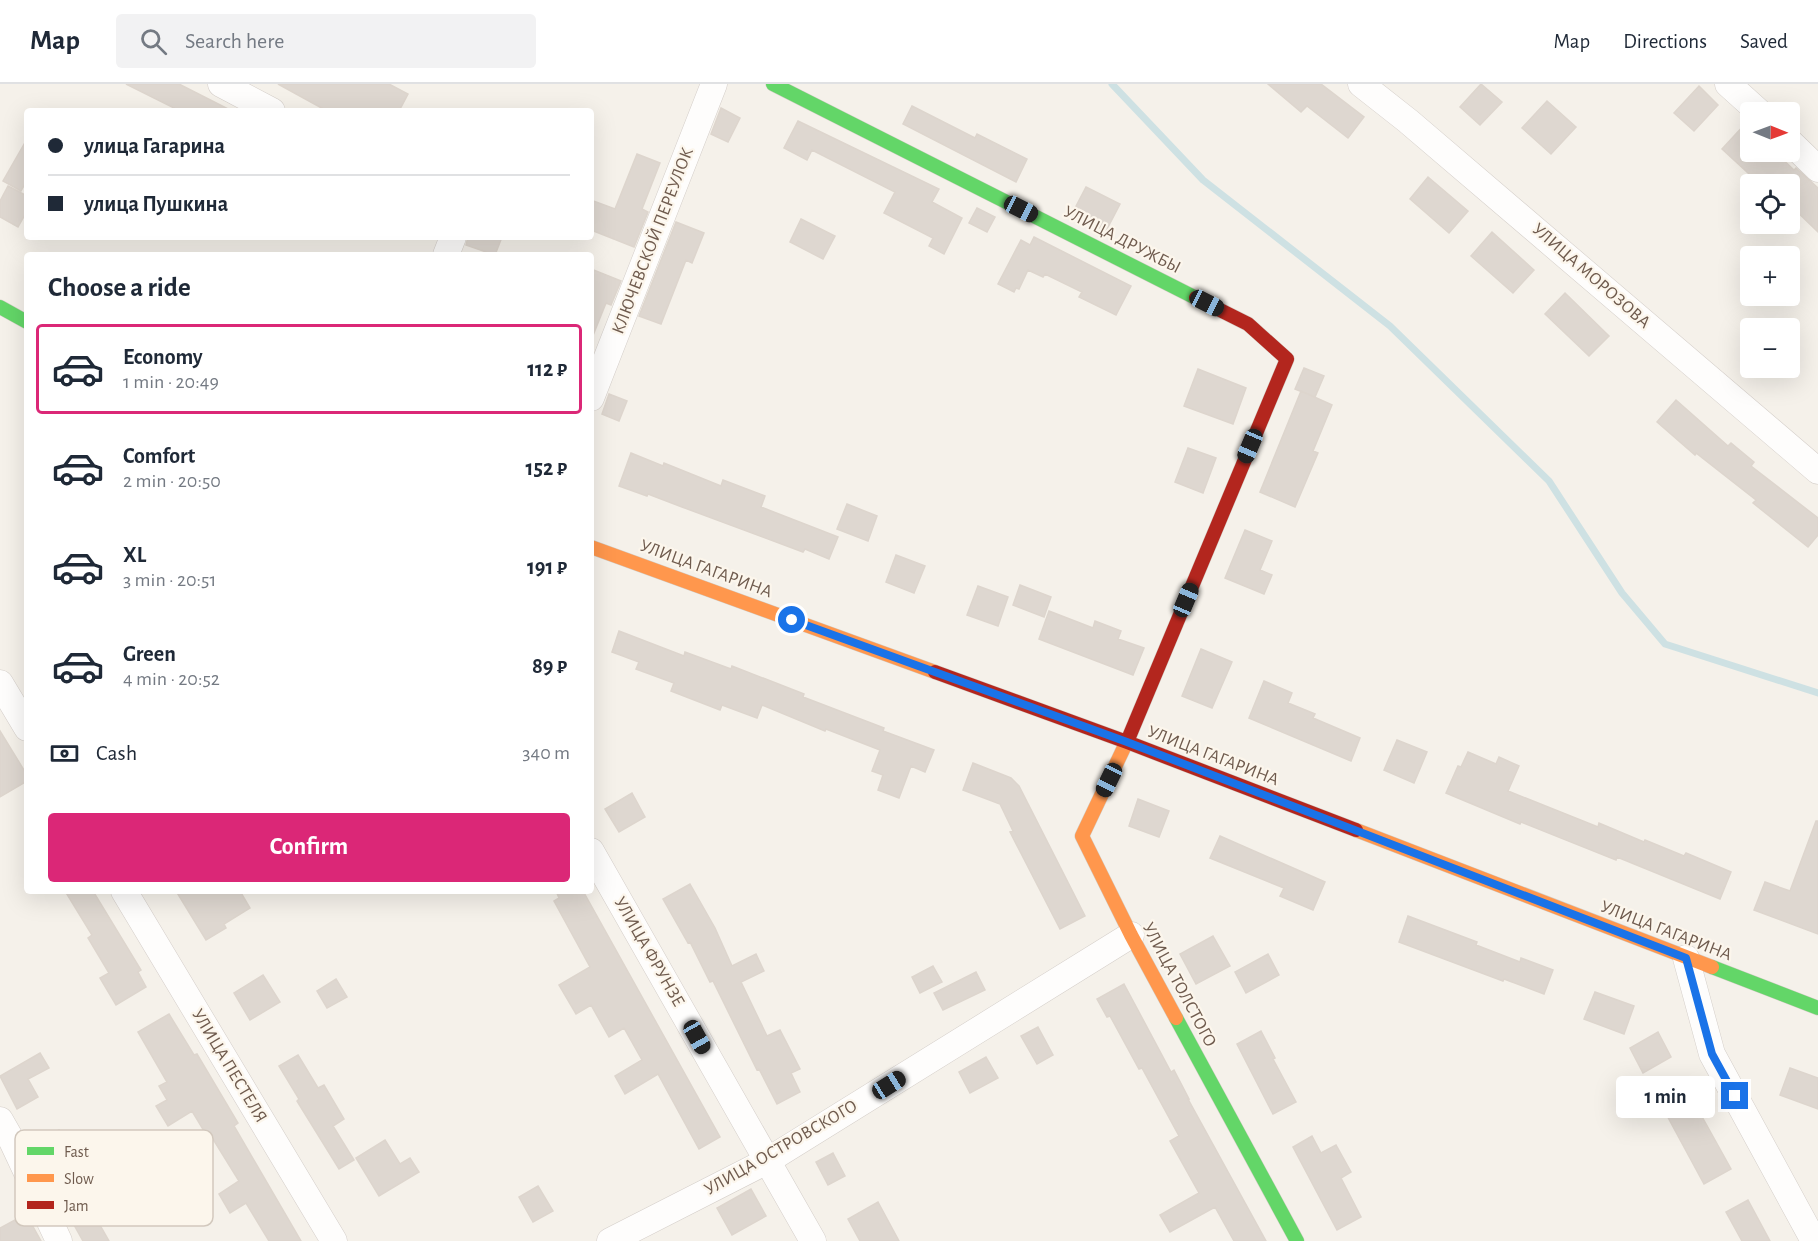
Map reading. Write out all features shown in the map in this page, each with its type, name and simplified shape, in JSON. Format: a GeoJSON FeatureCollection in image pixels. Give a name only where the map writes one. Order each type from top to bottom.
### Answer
{"type":"FeatureCollection","features":[{"type":"Feature","properties":{"kind":"street"},"geometry":{"type":"LineString","coordinates":[[221,84],[266,108]]}},
{"type":"Feature","properties":{"kind":"street","name":"КЛЮЧЕВСКОЙ ПЕРЕУЛОК"},"geometry":{"type":"LineString","coordinates":[[594,390],[714,84]]}},
{"type":"Feature","properties":{"kind":"street","name":"УЛИЦА ДРУЖБЫ"},"geometry":{"type":"LineString","coordinates":[[773,84],[1248,324],[1287,359],[1127,742]]}},
{"type":"Feature","properties":{"kind":"street","name":"УЛИЦА МОРОЗОВА"},"geometry":{"type":"LineString","coordinates":[[1361,84],[1408,121],[1818,471]]}},
{"type":"Feature","properties":{"kind":"street"},"geometry":{"type":"LineString","coordinates":[[1728,84],[1748,102]]}},
{"type":"Feature","properties":{"kind":"street"},"geometry":{"type":"LineString","coordinates":[[1800,152],[1818,170]]}},
{"type":"Feature","properties":{"kind":"street"},"geometry":{"type":"LineString","coordinates":[[0,307],[24,320]]}},
{"type":"Feature","properties":{"kind":"street","name":"УЛИЦА ГАГАРИНА"},"geometry":{"type":"LineString","coordinates":[[594,548],[1127,742],[1818,1008]]}},
{"type":"Feature","properties":{"kind":"street"},"geometry":{"type":"LineString","coordinates":[[0,683],[24,723]]}},
{"type":"Feature","properties":{"kind":"street","name":"УЛИЦА ТОЛСТОГО"},"geometry":{"type":"LineString","coordinates":[[1127,742],[1082,836],[1131,935],[1298,1241]]}},
{"type":"Feature","properties":{"kind":"street","name":"УЛИЦА ФРУНЗЕ"},"geometry":{"type":"LineString","coordinates":[[594,856],[813,1241]]}},
{"type":"Feature","properties":{"kind":"street","name":"УЛИЦА ПЕСТЕЛЯ"},"geometry":{"type":"LineString","coordinates":[[126,894],[334,1241]]}},
{"type":"Feature","properties":{"kind":"street","name":"УЛИЦА ОСТРОВСКОГО"},"geometry":{"type":"LineString","coordinates":[[610,1241],[767,1161],[1131,935]]}},
{"type":"Feature","properties":{"kind":"street"},"geometry":{"type":"LineString","coordinates":[[1686,958],[1712,1054],[1814,1241]]}},
{"type":"Feature","properties":{"kind":"street"},"geometry":{"type":"LineString","coordinates":[[0,1120],[15,1148]]}},
{"type":"Feature","properties":{"kind":"street"},"geometry":{"type":"LineString","coordinates":[[51,1226],[58,1241]]}},
{"type":"Feature","properties":{"kind":"building"},"geometry":{"type":"Polygon","coordinates":[[[126,84],[179,84],[226,108],[174,108],[126,84]]]}},
{"type":"Feature","properties":{"kind":"building"},"geometry":{"type":"Polygon","coordinates":[[[278,84],[389,84],[408,94],[401,108],[322,108],[278,84]]]}},
{"type":"Feature","properties":{"kind":"building"},"geometry":{"type":"Polygon","coordinates":[[[1268,84],[1321,84],[1364,117],[1348,138],[1307,106],[1301,112],[1268,84]]]}},
{"type":"Feature","properties":{"kind":"building"},"geometry":{"type":"Polygon","coordinates":[[[1481,84],[1502,102],[1480,125],[1460,107],[1481,84]]]}},
{"type":"Feature","properties":{"kind":"building"},"geometry":{"type":"Polygon","coordinates":[[[1699,86],[1718,105],[1694,131],[1674,113],[1699,86]]]}},
{"type":"Feature","properties":{"kind":"building"},"geometry":{"type":"Polygon","coordinates":[[[1547,101],[1576,127],[1551,154],[1522,128],[1547,101]]]}},
{"type":"Feature","properties":{"kind":"building"},"geometry":{"type":"Polygon","coordinates":[[[912,106],[975,138],[977,134],[1027,159],[1016,182],[903,124],[912,106]]]}},
{"type":"Feature","properties":{"kind":"building"},"geometry":{"type":"Polygon","coordinates":[[[721,108],[740,118],[728,142],[711,134],[721,108]]]}},
{"type":"Feature","properties":{"kind":"building"},"geometry":{"type":"Polygon","coordinates":[[[798,121],[939,189],[932,202],[962,218],[944,254],[929,246],[933,238],[884,213],[895,192],[812,150],[807,160],[784,148],[798,121]]]}},
{"type":"Feature","properties":{"kind":"building"},"geometry":{"type":"Polygon","coordinates":[[[1740,130],[1740,162],[1786,162],[1794,170],[1796,168],[1818,188],[1818,232],[1800,215],[1800,174],[1749,174],[1722,149],[1740,130]]]}},
{"type":"Feature","properties":{"kind":"building"},"geometry":{"type":"Polygon","coordinates":[[[24,144],[24,186],[21,191],[3,181],[24,144]]]}},
{"type":"Feature","properties":{"kind":"building"},"geometry":{"type":"Polygon","coordinates":[[[637,154],[660,163],[642,209],[648,212],[634,247],[594,231],[594,201],[615,209],[637,154]]]}},
{"type":"Feature","properties":{"kind":"building"},"geometry":{"type":"Polygon","coordinates":[[[1428,177],[1468,211],[1449,233],[1410,199],[1428,177]]]}},
{"type":"Feature","properties":{"kind":"building"},"geometry":{"type":"Polygon","coordinates":[[[8,186],[24,194],[24,216],[18,227],[0,217],[0,201],[8,186]]]}},
{"type":"Feature","properties":{"kind":"building"},"geometry":{"type":"Polygon","coordinates":[[[1086,187],[1120,204],[1106,231],[1072,214],[1086,187]]]}},
{"type":"Feature","properties":{"kind":"building"},"geometry":{"type":"Polygon","coordinates":[[[977,208],[995,217],[987,232],[969,223],[977,208]]]}},
{"type":"Feature","properties":{"kind":"building"},"geometry":{"type":"Polygon","coordinates":[[[801,219],[835,236],[823,259],[790,242],[801,219]]]}},
{"type":"Feature","properties":{"kind":"building"},"geometry":{"type":"Polygon","coordinates":[[[676,222],[704,233],[692,263],[686,260],[661,324],[639,316],[676,222]]]}},
{"type":"Feature","properties":{"kind":"building"},"geometry":{"type":"Polygon","coordinates":[[[1492,232],[1534,270],[1513,293],[1471,256],[1492,232]]]}},
{"type":"Feature","properties":{"kind":"building"},"geometry":{"type":"Polygon","coordinates":[[[1034,237],[1131,286],[1116,315],[1079,297],[1082,292],[1045,274],[1043,277],[1028,270],[1019,289],[1016,288],[1014,292],[998,284],[1021,240],[1030,245],[1034,237]]]}},
{"type":"Feature","properties":{"kind":"building"},"geometry":{"type":"Polygon","coordinates":[[[467,240],[501,240],[496,252],[486,252],[466,245],[467,240]]]}},
{"type":"Feature","properties":{"kind":"building"},"geometry":{"type":"Polygon","coordinates":[[[594,270],[621,281],[611,305],[606,303],[594,333],[594,270]]]}},
{"type":"Feature","properties":{"kind":"building"},"geometry":{"type":"Polygon","coordinates":[[[1565,293],[1609,336],[1589,356],[1545,314],[1565,293]]]}},
{"type":"Feature","properties":{"kind":"building"},"geometry":{"type":"Polygon","coordinates":[[[1304,368],[1324,376],[1315,397],[1295,389],[1304,368]]]}},
{"type":"Feature","properties":{"kind":"building"},"geometry":{"type":"Polygon","coordinates":[[[1198,369],[1246,388],[1233,424],[1184,406],[1198,369]]]}},
{"type":"Feature","properties":{"kind":"building"},"geometry":{"type":"Polygon","coordinates":[[[1301,391],[1332,405],[1313,451],[1318,453],[1295,507],[1260,492],[1301,391]]]}},
{"type":"Feature","properties":{"kind":"building"},"geometry":{"type":"Polygon","coordinates":[[[609,394],[627,401],[619,421],[602,414],[609,394]]]}},
{"type":"Feature","properties":{"kind":"building"},"geometry":{"type":"Polygon","coordinates":[[[1676,400],[1728,446],[1731,443],[1754,462],[1751,466],[1818,518],[1818,535],[1808,547],[1753,503],[1756,500],[1696,453],[1695,455],[1657,422],[1676,400]]]}},
{"type":"Feature","properties":{"kind":"building"},"geometry":{"type":"Polygon","coordinates":[[[1188,448],[1216,458],[1203,493],[1175,482],[1188,448]]]}},
{"type":"Feature","properties":{"kind":"building"},"geometry":{"type":"Polygon","coordinates":[[[631,453],[663,466],[664,463],[721,486],[723,480],[765,496],[761,507],[838,537],[829,559],[805,549],[803,552],[648,494],[647,496],[619,486],[631,453]]]}},
{"type":"Feature","properties":{"kind":"building"},"geometry":{"type":"Polygon","coordinates":[[[847,504],[877,516],[868,541],[837,529],[847,504]]]}},
{"type":"Feature","properties":{"kind":"building"},"geometry":{"type":"Polygon","coordinates":[[[1245,530],[1272,541],[1260,570],[1272,575],[1264,594],[1225,578],[1245,530]]]}},
{"type":"Feature","properties":{"kind":"building"},"geometry":{"type":"Polygon","coordinates":[[[896,555],[925,566],[914,593],[886,582],[896,555]]]}},
{"type":"Feature","properties":{"kind":"building"},"geometry":{"type":"Polygon","coordinates":[[[1020,585],[1051,597],[1044,617],[1013,605],[1020,585]]]}},
{"type":"Feature","properties":{"kind":"building"},"geometry":{"type":"Polygon","coordinates":[[[978,586],[1008,597],[998,626],[967,615],[978,586]]]}},
{"type":"Feature","properties":{"kind":"building"},"geometry":{"type":"Polygon","coordinates":[[[1049,611],[1093,628],[1095,621],[1121,631],[1118,639],[1144,648],[1133,675],[1039,639],[1049,611]]]}},
{"type":"Feature","properties":{"kind":"building"},"geometry":{"type":"Polygon","coordinates":[[[619,631],[684,656],[685,652],[731,669],[732,666],[804,694],[803,697],[884,728],[883,731],[934,750],[925,772],[911,766],[899,798],[878,790],[883,775],[872,771],[880,750],[826,729],[825,731],[762,705],[757,718],[722,705],[720,710],[671,691],[674,683],[636,669],[639,662],[612,652],[619,631]]]}},
{"type":"Feature","properties":{"kind":"building"},"geometry":{"type":"Polygon","coordinates":[[[1201,649],[1232,662],[1212,708],[1182,696],[1201,649]]]}},
{"type":"Feature","properties":{"kind":"building"},"geometry":{"type":"Polygon","coordinates":[[[1264,681],[1292,693],[1288,703],[1315,714],[1313,718],[1360,738],[1351,761],[1249,718],[1264,681]]]}},
{"type":"Feature","properties":{"kind":"building"},"geometry":{"type":"Polygon","coordinates":[[[0,731],[24,770],[24,783],[0,797],[0,731]]]}},
{"type":"Feature","properties":{"kind":"building"},"geometry":{"type":"Polygon","coordinates":[[[1397,740],[1427,752],[1414,783],[1384,770],[1397,740]]]}},
{"type":"Feature","properties":{"kind":"building"},"geometry":{"type":"Polygon","coordinates":[[[1468,752],[1496,764],[1499,757],[1519,766],[1508,791],[1598,827],[1599,823],[1684,856],[1686,853],[1731,872],[1720,899],[1617,857],[1616,860],[1521,822],[1520,824],[1446,793],[1458,766],[1461,767],[1468,752]]]}},
{"type":"Feature","properties":{"kind":"building"},"geometry":{"type":"Polygon","coordinates":[[[973,763],[1011,778],[1019,786],[1085,916],[1060,929],[1010,832],[1013,831],[1000,804],[963,790],[973,763]]]}},
{"type":"Feature","properties":{"kind":"building"},"geometry":{"type":"Polygon","coordinates":[[[632,793],[645,817],[619,832],[605,809],[632,793]]]}},
{"type":"Feature","properties":{"kind":"building"},"geometry":{"type":"Polygon","coordinates":[[[1138,799],[1169,811],[1159,837],[1129,826],[1138,799]]]}},
{"type":"Feature","properties":{"kind":"building"},"geometry":{"type":"Polygon","coordinates":[[[1816,821],[1818,821],[1818,934],[1754,910],[1765,882],[1790,891],[1816,821]]]}},
{"type":"Feature","properties":{"kind":"building"},"geometry":{"type":"Polygon","coordinates":[[[1220,836],[1325,882],[1313,910],[1280,896],[1284,888],[1210,858],[1220,836]]]}},
{"type":"Feature","properties":{"kind":"building"},"geometry":{"type":"Polygon","coordinates":[[[690,884],[715,928],[732,966],[756,954],[764,971],[741,982],[767,1036],[780,1030],[800,1069],[791,1073],[800,1092],[777,1104],[759,1069],[757,1070],[713,981],[710,982],[690,942],[688,943],[663,899],[690,884]]]}},
{"type":"Feature","properties":{"kind":"building"},"geometry":{"type":"Polygon","coordinates":[[[67,894],[95,894],[141,970],[138,972],[146,987],[116,1005],[100,978],[109,973],[88,938],[92,935],[67,894]]]}},
{"type":"Feature","properties":{"kind":"building"},"geometry":{"type":"Polygon","coordinates":[[[178,894],[242,894],[250,908],[224,924],[226,928],[206,940],[178,894]]]}},
{"type":"Feature","properties":{"kind":"building"},"geometry":{"type":"Polygon","coordinates":[[[557,894],[585,894],[720,1137],[699,1149],[658,1074],[625,1094],[615,1076],[642,1060],[624,1028],[609,1037],[591,1005],[576,1014],[559,985],[590,967],[554,901],[559,898],[557,894]]]}},
{"type":"Feature","properties":{"kind":"building"},"geometry":{"type":"Polygon","coordinates":[[[1408,916],[1477,942],[1476,945],[1520,962],[1521,958],[1553,970],[1544,994],[1399,942],[1408,916]]]}},
{"type":"Feature","properties":{"kind":"building"},"geometry":{"type":"Polygon","coordinates":[[[1213,936],[1230,966],[1196,984],[1180,954],[1213,936]]]}},
{"type":"Feature","properties":{"kind":"building"},"geometry":{"type":"Polygon","coordinates":[[[1268,954],[1279,975],[1246,993],[1235,972],[1268,954]]]}},
{"type":"Feature","properties":{"kind":"building"},"geometry":{"type":"Polygon","coordinates":[[[933,966],[942,982],[920,993],[912,977],[933,966]]]}},
{"type":"Feature","properties":{"kind":"building"},"geometry":{"type":"Polygon","coordinates":[[[976,972],[985,990],[943,1010],[934,993],[976,972]]]}},
{"type":"Feature","properties":{"kind":"building"},"geometry":{"type":"Polygon","coordinates":[[[263,975],[280,1002],[250,1020],[234,993],[263,975]]]}},
{"type":"Feature","properties":{"kind":"building"},"geometry":{"type":"Polygon","coordinates":[[[336,979],[347,997],[327,1008],[317,991],[336,979]]]}},
{"type":"Feature","properties":{"kind":"building"},"geometry":{"type":"Polygon","coordinates":[[[1124,984],[1171,1072],[1174,1070],[1266,1241],[1234,1241],[1215,1207],[1170,1232],[1160,1215],[1199,1193],[1170,1141],[1179,1136],[1142,1068],[1139,1069],[1110,1016],[1107,1017],[1097,999],[1124,984]]]}},
{"type":"Feature","properties":{"kind":"building"},"geometry":{"type":"Polygon","coordinates":[[[1595,992],[1634,1006],[1624,1034],[1584,1019],[1595,992]]]}},
{"type":"Feature","properties":{"kind":"building"},"geometry":{"type":"Polygon","coordinates":[[[169,1014],[194,1055],[197,1054],[238,1123],[234,1126],[301,1241],[269,1241],[246,1203],[230,1213],[219,1194],[239,1181],[213,1139],[213,1130],[203,1130],[192,1111],[168,1126],[156,1106],[167,1100],[159,1086],[167,1082],[138,1032],[169,1014]]]}},
{"type":"Feature","properties":{"kind":"building"},"geometry":{"type":"Polygon","coordinates":[[[1038,1027],[1053,1055],[1037,1064],[1021,1036],[1038,1027]]]}},
{"type":"Feature","properties":{"kind":"building"},"geometry":{"type":"Polygon","coordinates":[[[1261,1031],[1296,1102],[1273,1114],[1237,1044],[1261,1031]]]}},
{"type":"Feature","properties":{"kind":"building"},"geometry":{"type":"Polygon","coordinates":[[[1658,1032],[1671,1057],[1643,1073],[1630,1048],[1658,1032]]]}},
{"type":"Feature","properties":{"kind":"building"},"geometry":{"type":"Polygon","coordinates":[[[40,1053],[49,1068],[28,1079],[38,1097],[17,1109],[0,1076],[40,1053]]]}},
{"type":"Feature","properties":{"kind":"building"},"geometry":{"type":"Polygon","coordinates":[[[298,1055],[318,1088],[324,1085],[344,1119],[333,1126],[354,1160],[339,1169],[297,1101],[299,1099],[279,1066],[298,1055]]]}},
{"type":"Feature","properties":{"kind":"building"},"geometry":{"type":"Polygon","coordinates":[[[986,1057],[998,1078],[970,1093],[959,1072],[986,1057]]]}},
{"type":"Feature","properties":{"kind":"building"},"geometry":{"type":"Polygon","coordinates":[[[1790,1068],[1818,1078],[1818,1109],[1780,1095],[1790,1068]]]}},
{"type":"Feature","properties":{"kind":"building"},"geometry":{"type":"Polygon","coordinates":[[[1652,1079],[1661,1096],[1645,1104],[1636,1088],[1652,1079]]]}},
{"type":"Feature","properties":{"kind":"building"},"geometry":{"type":"Polygon","coordinates":[[[1690,1095],[1731,1169],[1704,1184],[1664,1110],[1690,1095]]]}},
{"type":"Feature","properties":{"kind":"building"},"geometry":{"type":"Polygon","coordinates":[[[1312,1136],[1321,1153],[1336,1145],[1351,1172],[1341,1178],[1361,1217],[1337,1230],[1293,1147],[1312,1136]]]}},
{"type":"Feature","properties":{"kind":"building"},"geometry":{"type":"Polygon","coordinates":[[[385,1140],[400,1164],[410,1158],[419,1172],[379,1196],[356,1158],[385,1140]]]}},
{"type":"Feature","properties":{"kind":"building"},"geometry":{"type":"Polygon","coordinates":[[[833,1153],[845,1176],[828,1185],[816,1162],[833,1153]]]}},
{"type":"Feature","properties":{"kind":"building"},"geometry":{"type":"Polygon","coordinates":[[[538,1186],[553,1211],[533,1222],[519,1197],[538,1186]]]}},
{"type":"Feature","properties":{"kind":"building"},"geometry":{"type":"Polygon","coordinates":[[[751,1189],[766,1216],[732,1235],[717,1208],[751,1189]]]}},
{"type":"Feature","properties":{"kind":"building"},"geometry":{"type":"Polygon","coordinates":[[[1748,1200],[1770,1241],[1742,1241],[1726,1212],[1748,1200]]]}},
{"type":"Feature","properties":{"kind":"building"},"geometry":{"type":"Polygon","coordinates":[[[878,1202],[899,1241],[860,1241],[848,1219],[878,1202]]]}},
{"type":"Feature","properties":{"kind":"building"},"geometry":{"type":"Polygon","coordinates":[[[15,1220],[15,1226],[33,1226],[41,1241],[0,1241],[0,1228],[15,1220]]]}},
{"type":"Feature","properties":{"kind":"building"},"geometry":{"type":"Polygon","coordinates":[[[75,1226],[101,1226],[109,1241],[83,1241],[75,1226]]]}},
{"type":"Feature","properties":{"kind":"waterway"},"geometry":{"type":"LineString","coordinates":[[1112,84],[1203,180],[1390,326],[1549,481],[1622,593],[1665,644],[1818,693]]}},
{"type":"Feature","properties":{"kind":"traffic: fast"},"geometry":{"type":"LineString","coordinates":[[773,84],[1196,298]]}},
{"type":"Feature","properties":{"kind":"traffic: fast"},"geometry":{"type":"LineString","coordinates":[[0,307],[24,320]]}},
{"type":"Feature","properties":{"kind":"traffic: fast"},"geometry":{"type":"LineString","coordinates":[[1712,967],[1818,1008]]}},
{"type":"Feature","properties":{"kind":"traffic: fast"},"geometry":{"type":"LineString","coordinates":[[1176,1018],[1297,1241]]}},
{"type":"Feature","properties":{"kind":"traffic: slow"},"geometry":{"type":"LineString","coordinates":[[594,548],[935,672]]}},
{"type":"Feature","properties":{"kind":"traffic: slow"},"geometry":{"type":"LineString","coordinates":[[1129,737],[1082,836],[1131,935],[1176,1018]]}},
{"type":"Feature","properties":{"kind":"traffic: slow"},"geometry":{"type":"LineString","coordinates":[[1356,830],[1712,967]]}},
{"type":"Feature","properties":{"kind":"traffic: jam"},"geometry":{"type":"LineString","coordinates":[[1129,737],[1287,359],[1248,324],[1196,298]]}},
{"type":"Feature","properties":{"kind":"traffic: jam"},"geometry":{"type":"LineString","coordinates":[[935,672],[1127,742],[1356,830]]}},
{"type":"Feature","properties":{"kind":"route"},"geometry":{"type":"LineString","coordinates":[[792,620],[1127,742],[1686,958],[1712,1054],[1735,1096]]}}]}
